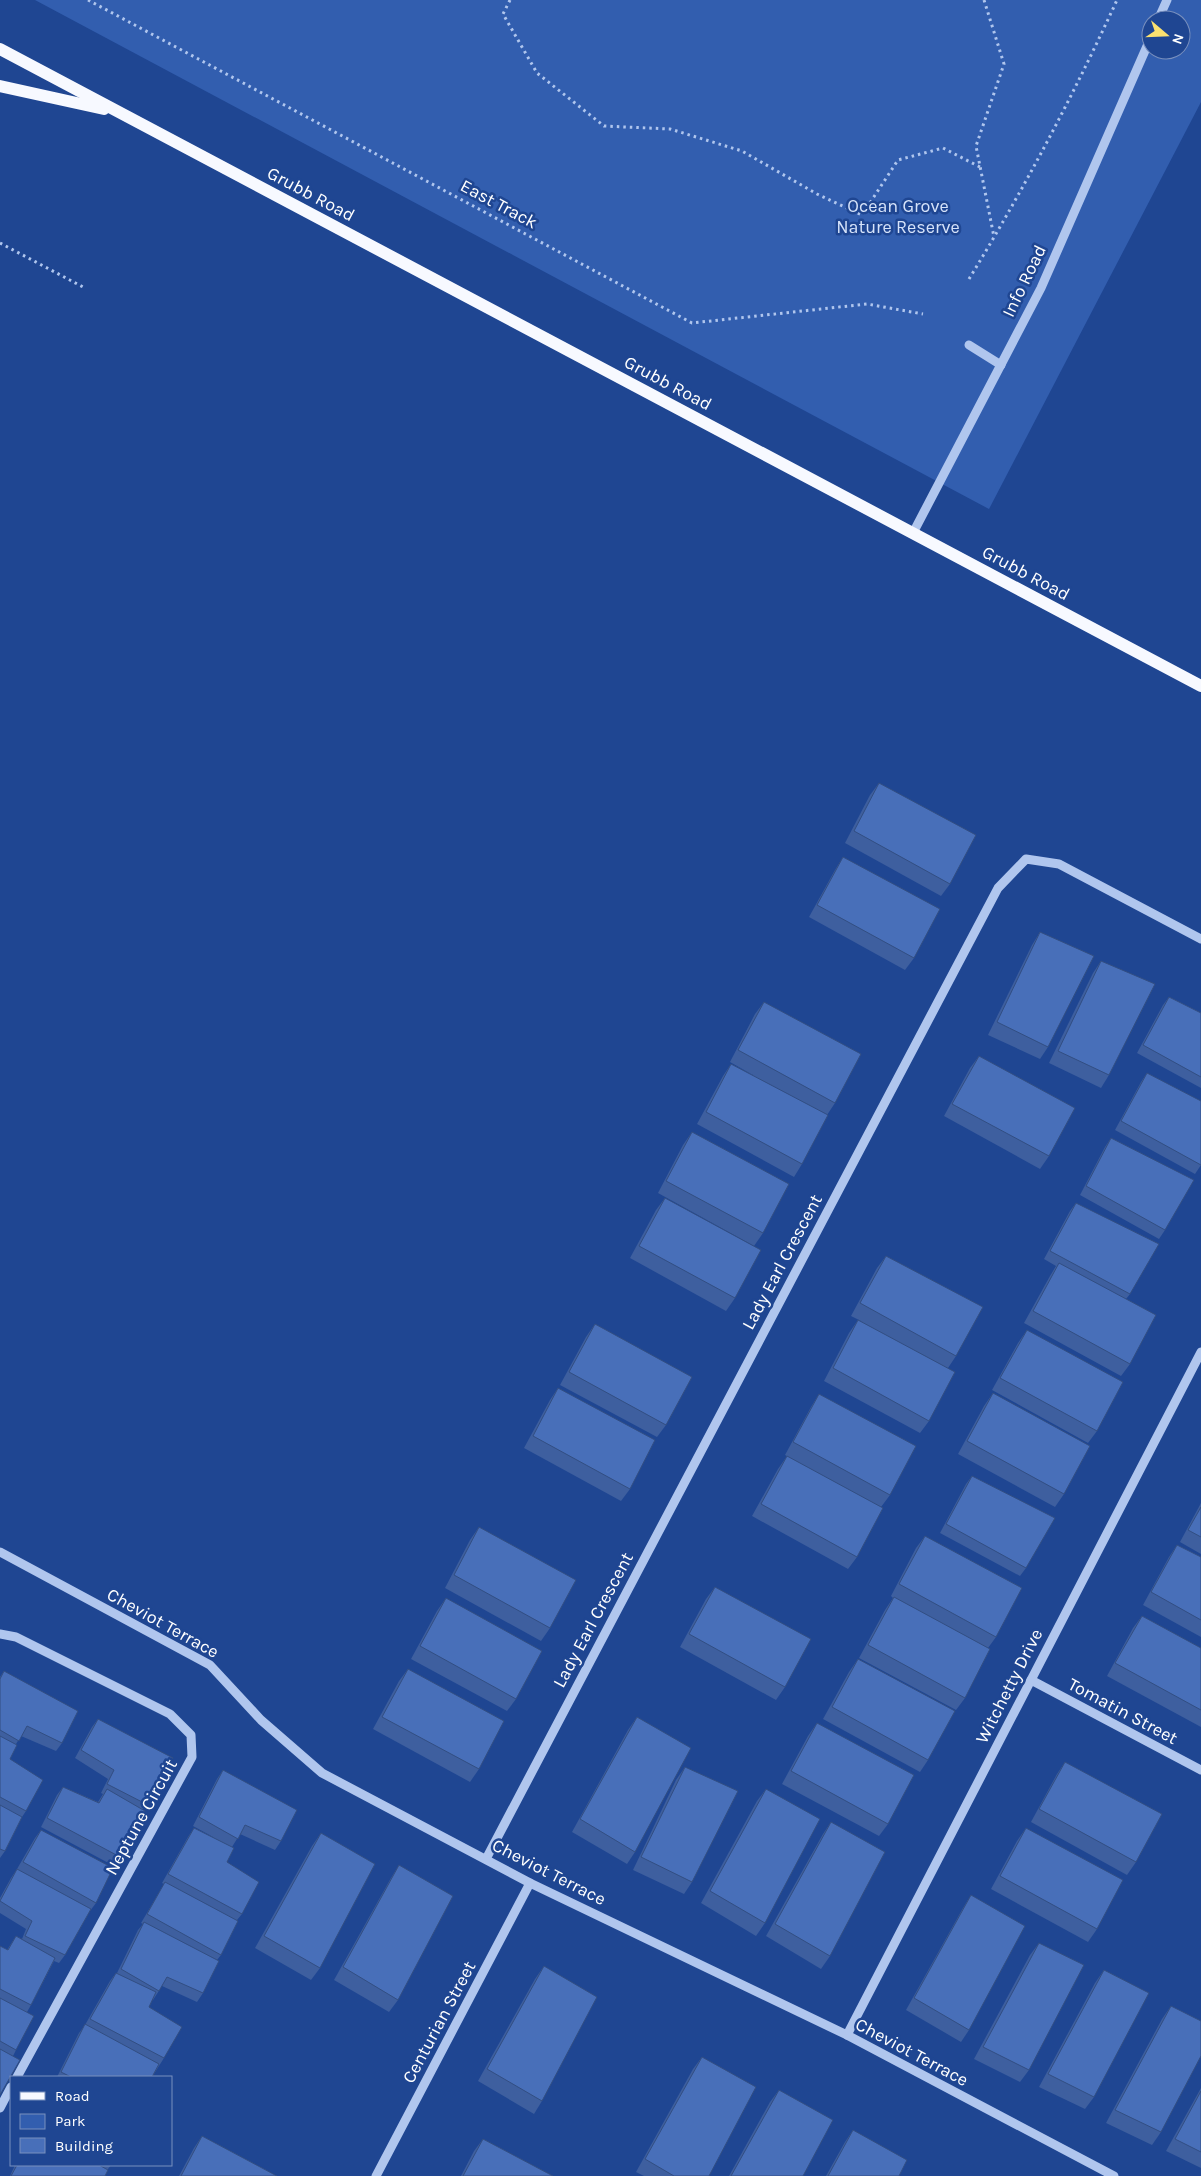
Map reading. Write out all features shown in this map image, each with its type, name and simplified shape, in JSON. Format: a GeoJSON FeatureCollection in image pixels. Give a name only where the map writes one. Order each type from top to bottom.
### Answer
{"type":"FeatureCollection","features":[{"type":"Feature","properties":{"kind":"main road","name":"Grubb Road"},"geometry":{"type":"LineString","coordinates":[[0,49],[1201,686]]}},
{"type":"Feature","properties":{"kind":"main road","name":"Grubb Road"},"geometry":{"type":"LineString","coordinates":[[0,86],[119,112]]}},
{"type":"Feature","properties":{"kind":"street","name":"Info Road"},"geometry":{"type":"LineString","coordinates":[[913,533],[1041,288],[1141,60]]}},
{"type":"Feature","properties":{"kind":"street"},"geometry":{"type":"LineString","coordinates":[[969,345],[1000,365]]}},
{"type":"Feature","properties":{"kind":"street","name":"Lady Earl Crescent"},"geometry":{"type":"LineString","coordinates":[[486,1859],[998,888],[1026,859],[1059,864],[1201,939]]}},
{"type":"Feature","properties":{"kind":"street","name":"Witchetty Drive"},"geometry":{"type":"LineString","coordinates":[[847,2035],[1201,1352]]}},
{"type":"Feature","properties":{"kind":"street","name":"Cheviot Terrace"},"geometry":{"type":"LineString","coordinates":[[0,1552],[210,1665],[261,1720],[322,1773],[530,1883],[847,2035],[1114,2176]]}},
{"type":"Feature","properties":{"kind":"street","name":"Neptune Circuit"},"geometry":{"type":"LineString","coordinates":[[0,1634],[16,1637],[170,1714],[191,1736],[192,1757],[18,2076]]}},
{"type":"Feature","properties":{"kind":"street","name":"Tomatin Street"},"geometry":{"type":"LineString","coordinates":[[1031,1680],[1201,1770]]}},
{"type":"Feature","properties":{"kind":"street","name":"Centurian Street"},"geometry":{"type":"LineString","coordinates":[[376,2176],[530,1883]]}},
{"type":"Feature","properties":{"kind":"street"},"geometry":{"type":"LineString","coordinates":[[0,2108],[10,2089]]}},
{"type":"Feature","properties":{"kind":"path","name":"East Track"},"geometry":{"type":"LineString","coordinates":[[88,0],[692,323],[867,304],[923,314]]}},
{"type":"Feature","properties":{"kind":"path"},"geometry":{"type":"LineString","coordinates":[[510,0],[503,14],[537,73],[604,126],[670,129],[742,151],[816,194],[862,215],[898,160],[942,148],[980,167]]}},
{"type":"Feature","properties":{"kind":"path"},"geometry":{"type":"LineString","coordinates":[[984,0],[1004,64],[976,146],[995,237]]}},
{"type":"Feature","properties":{"kind":"path"},"geometry":{"type":"LineString","coordinates":[[970,279],[1079,84],[1117,0]]}},
{"type":"Feature","properties":{"kind":"path"},"geometry":{"type":"LineString","coordinates":[[0,243],[83,287]]}},
{"type":"Feature","properties":{"kind":"green space","name":"Ocean Grove Nature Reserve"},"geometry":{"type":"Polygon","coordinates":[[[35,0],[1201,0],[1201,102],[989,509],[35,0]]]}},
{"type":"Feature","properties":{"kind":"building"},"geometry":{"type":"Polygon","coordinates":[[[879,783],[976,835],[950,884],[854,831],[879,783]]]}},
{"type":"Feature","properties":{"kind":"building"},"geometry":{"type":"Polygon","coordinates":[[[843,857],[940,909],[914,958],[817,905],[843,857]]]}},
{"type":"Feature","properties":{"kind":"building"},"geometry":{"type":"Polygon","coordinates":[[[1040,932],[1094,956],[1048,1047],[997,1022],[1040,932]]]}},
{"type":"Feature","properties":{"kind":"building"},"geometry":{"type":"Polygon","coordinates":[[[1101,961],[1155,984],[1109,1075],[1058,1051],[1101,961]]]}},
{"type":"Feature","properties":{"kind":"building"},"geometry":{"type":"Polygon","coordinates":[[[1169,997],[1201,1013],[1201,1077],[1143,1045],[1169,997]]]}},
{"type":"Feature","properties":{"kind":"building"},"geometry":{"type":"Polygon","coordinates":[[[764,1002],[861,1054],[835,1103],[738,1050],[764,1002]]]}},
{"type":"Feature","properties":{"kind":"building"},"geometry":{"type":"Polygon","coordinates":[[[979,1056],[1075,1108],[1049,1156],[952,1104],[979,1056]]]}},
{"type":"Feature","properties":{"kind":"building"},"geometry":{"type":"Polygon","coordinates":[[[731,1064],[828,1115],[802,1164],[706,1112],[731,1064]]]}},
{"type":"Feature","properties":{"kind":"building"},"geometry":{"type":"Polygon","coordinates":[[[1147,1073],[1201,1101],[1201,1165],[1121,1121],[1147,1073]]]}},
{"type":"Feature","properties":{"kind":"building"},"geometry":{"type":"Polygon","coordinates":[[[692,1132],[789,1184],[763,1233],[666,1181],[692,1132]]]}},
{"type":"Feature","properties":{"kind":"building"},"geometry":{"type":"Polygon","coordinates":[[[1111,1138],[1194,1180],[1165,1230],[1086,1186],[1111,1138]]]}},
{"type":"Feature","properties":{"kind":"building"},"geometry":{"type":"Polygon","coordinates":[[[665,1198],[761,1250],[735,1298],[639,1246],[665,1198]]]}},
{"type":"Feature","properties":{"kind":"building"},"geometry":{"type":"Polygon","coordinates":[[[1076,1203],[1159,1244],[1130,1294],[1050,1251],[1076,1203]]]}},
{"type":"Feature","properties":{"kind":"building"},"geometry":{"type":"Polygon","coordinates":[[[886,1256],[983,1307],[956,1356],[860,1303],[886,1256]]]}},
{"type":"Feature","properties":{"kind":"building"},"geometry":{"type":"Polygon","coordinates":[[[1059,1263],[1156,1315],[1130,1364],[1033,1311],[1059,1263]]]}},
{"type":"Feature","properties":{"kind":"building"},"geometry":{"type":"Polygon","coordinates":[[[858,1320],[955,1372],[929,1421],[833,1368],[858,1320]]]}},
{"type":"Feature","properties":{"kind":"building"},"geometry":{"type":"Polygon","coordinates":[[[595,1324],[692,1377],[666,1425],[569,1372],[595,1324]]]}},
{"type":"Feature","properties":{"kind":"building"},"geometry":{"type":"Polygon","coordinates":[[[1027,1330],[1123,1382],[1097,1431],[1000,1378],[1027,1330]]]}},
{"type":"Feature","properties":{"kind":"building"},"geometry":{"type":"Polygon","coordinates":[[[558,1388],[655,1440],[630,1489],[533,1436],[558,1388]]]}},
{"type":"Feature","properties":{"kind":"building"},"geometry":{"type":"Polygon","coordinates":[[[993,1393],[1090,1446],[1064,1494],[967,1441],[993,1393]]]}},
{"type":"Feature","properties":{"kind":"building"},"geometry":{"type":"Polygon","coordinates":[[[819,1394],[916,1446],[890,1495],[793,1442],[819,1394]]]}},
{"type":"Feature","properties":{"kind":"building"},"geometry":{"type":"Polygon","coordinates":[[[787,1456],[883,1508],[857,1557],[761,1504],[787,1456]]]}},
{"type":"Feature","properties":{"kind":"building"},"geometry":{"type":"Polygon","coordinates":[[[972,1476],[1055,1518],[1026,1568],[946,1524],[972,1476]]]}},
{"type":"Feature","properties":{"kind":"building"},"geometry":{"type":"Polygon","coordinates":[[[1201,1507],[1201,1537],[1188,1530],[1201,1507]]]}},
{"type":"Feature","properties":{"kind":"building"},"geometry":{"type":"Polygon","coordinates":[[[479,1527],[576,1580],[550,1628],[454,1575],[479,1527]]]}},
{"type":"Feature","properties":{"kind":"building"},"geometry":{"type":"Polygon","coordinates":[[[925,1536],[1022,1588],[996,1637],[899,1584],[925,1536]]]}},
{"type":"Feature","properties":{"kind":"building"},"geometry":{"type":"Polygon","coordinates":[[[1177,1545],[1201,1557],[1201,1620],[1151,1592],[1177,1545]]]}},
{"type":"Feature","properties":{"kind":"building"},"geometry":{"type":"Polygon","coordinates":[[[715,1587],[811,1639],[785,1687],[689,1634],[715,1587]]]}},
{"type":"Feature","properties":{"kind":"building"},"geometry":{"type":"Polygon","coordinates":[[[894,1597],[990,1649],[965,1698],[868,1645],[894,1597]]]}},
{"type":"Feature","properties":{"kind":"building"},"geometry":{"type":"Polygon","coordinates":[[[446,1598],[542,1651],[516,1699],[420,1646],[446,1598]]]}},
{"type":"Feature","properties":{"kind":"building"},"geometry":{"type":"Polygon","coordinates":[[[1142,1616],[1201,1648],[1201,1710],[1115,1663],[1142,1616]]]}},
{"type":"Feature","properties":{"kind":"building"},"geometry":{"type":"Polygon","coordinates":[[[858,1659],[955,1711],[928,1760],[832,1707],[858,1659]]]}},
{"type":"Feature","properties":{"kind":"building"},"geometry":{"type":"Polygon","coordinates":[[[408,1669],[504,1721],[479,1769],[382,1717],[408,1669]]]}},
{"type":"Feature","properties":{"kind":"building"},"geometry":{"type":"Polygon","coordinates":[[[4,1671],[78,1711],[62,1743],[27,1726],[19,1741],[0,1730],[0,1679],[4,1671]]]}},
{"type":"Feature","properties":{"kind":"building"},"geometry":{"type":"Polygon","coordinates":[[[637,1717],[691,1748],[635,1852],[580,1819],[637,1717]]]}},
{"type":"Feature","properties":{"kind":"building"},"geometry":{"type":"Polygon","coordinates":[[[98,1719],[173,1758],[146,1804],[107,1784],[114,1770],[81,1750],[98,1719]]]}},
{"type":"Feature","properties":{"kind":"building"},"geometry":{"type":"Polygon","coordinates":[[[817,1723],[914,1775],[888,1824],[791,1771],[817,1723]]]}},
{"type":"Feature","properties":{"kind":"building"},"geometry":{"type":"Polygon","coordinates":[[[0,1736],[17,1745],[10,1759],[43,1780],[26,1811],[0,1797],[0,1736]]]}},
{"type":"Feature","properties":{"kind":"building"},"geometry":{"type":"Polygon","coordinates":[[[1065,1762],[1162,1814],[1136,1862],[1039,1809],[1065,1762]]]}},
{"type":"Feature","properties":{"kind":"building"},"geometry":{"type":"Polygon","coordinates":[[[685,1767],[738,1791],[692,1882],[641,1857],[685,1767]]]}},
{"type":"Feature","properties":{"kind":"building"},"geometry":{"type":"Polygon","coordinates":[[[223,1770],[297,1810],[281,1841],[245,1825],[238,1839],[199,1817],[223,1770]]]}},
{"type":"Feature","properties":{"kind":"building"},"geometry":{"type":"Polygon","coordinates":[[[63,1787],[99,1803],[107,1789],[145,1811],[122,1858],[47,1818],[63,1787]]]}},
{"type":"Feature","properties":{"kind":"building"},"geometry":{"type":"Polygon","coordinates":[[[766,1789],[820,1819],[765,1923],[710,1891],[766,1789]]]}},
{"type":"Feature","properties":{"kind":"building"},"geometry":{"type":"Polygon","coordinates":[[[0,1805],[22,1817],[5,1851],[0,1849],[0,1805]]]}},
{"type":"Feature","properties":{"kind":"building"},"geometry":{"type":"Polygon","coordinates":[[[831,1822],[885,1852],[830,1956],[775,1924],[831,1822]]]}},
{"type":"Feature","properties":{"kind":"building"},"geometry":{"type":"Polygon","coordinates":[[[194,1828],[234,1848],[227,1862],[259,1882],[242,1914],[168,1874],[194,1828]]]}},
{"type":"Feature","properties":{"kind":"building"},"geometry":{"type":"Polygon","coordinates":[[[1026,1828],[1123,1880],[1097,1929],[1000,1876],[1026,1828]]]}},
{"type":"Feature","properties":{"kind":"building"},"geometry":{"type":"Polygon","coordinates":[[[41,1830],[113,1868],[96,1903],[23,1862],[41,1830]]]}},
{"type":"Feature","properties":{"kind":"building"},"geometry":{"type":"Polygon","coordinates":[[[321,1833],[375,1864],[320,1968],[264,1936],[321,1833]]]}},
{"type":"Feature","properties":{"kind":"building"},"geometry":{"type":"Polygon","coordinates":[[[399,1865],[453,1896],[398,2000],[343,1967],[399,1865]]]}},
{"type":"Feature","properties":{"kind":"building"},"geometry":{"type":"Polygon","coordinates":[[[17,1869],[91,1909],[65,1955],[25,1936],[32,1921],[0,1901],[17,1869]]]}},
{"type":"Feature","properties":{"kind":"building"},"geometry":{"type":"Polygon","coordinates":[[[165,1882],[238,1921],[221,1955],[147,1914],[165,1882]]]}},
{"type":"Feature","properties":{"kind":"building"},"geometry":{"type":"Polygon","coordinates":[[[971,1895],[1025,1926],[969,2030],[914,1998],[971,1895]]]}},
{"type":"Feature","properties":{"kind":"building"},"geometry":{"type":"Polygon","coordinates":[[[144,1922],[219,1961],[203,1993],[167,1977],[159,1991],[121,1969],[144,1922]]]}},
{"type":"Feature","properties":{"kind":"building"},"geometry":{"type":"Polygon","coordinates":[[[16,1936],[55,1958],[31,2005],[0,1989],[0,1946],[8,1950],[16,1936]]]}},
{"type":"Feature","properties":{"kind":"building"},"geometry":{"type":"Polygon","coordinates":[[[1039,1943],[1084,1965],[1029,2070],[983,2047],[1039,1943]]]}},
{"type":"Feature","properties":{"kind":"building"},"geometry":{"type":"Polygon","coordinates":[[[544,1966],[597,1997],[542,2101],[487,2069],[544,1966]]]}},
{"type":"Feature","properties":{"kind":"building"},"geometry":{"type":"Polygon","coordinates":[[[1104,1970],[1149,1993],[1094,2097],[1048,2074],[1104,1970]]]}},
{"type":"Feature","properties":{"kind":"building"},"geometry":{"type":"Polygon","coordinates":[[[116,1973],[156,1992],[149,2007],[182,2027],[164,2058],[90,2019],[116,1973]]]}},
{"type":"Feature","properties":{"kind":"building"},"geometry":{"type":"Polygon","coordinates":[[[0,1998],[34,2016],[16,2050],[0,2041],[0,1998]]]}},
{"type":"Feature","properties":{"kind":"building"},"geometry":{"type":"Polygon","coordinates":[[[1171,2006],[1201,2021],[1201,2056],[1161,2132],[1115,2110],[1171,2006]]]}},
{"type":"Feature","properties":{"kind":"building"},"geometry":{"type":"Polygon","coordinates":[[[85,2024],[159,2064],[153,2076],[69,2076],[61,2072],[85,2024]]]}},
{"type":"Feature","properties":{"kind":"building"},"geometry":{"type":"Polygon","coordinates":[[[0,2049],[20,2060],[0,2095],[0,2049]]]}},
{"type":"Feature","properties":{"kind":"building"},"geometry":{"type":"Polygon","coordinates":[[[702,2057],[756,2087],[709,2176],[674,2176],[645,2159],[702,2057]]]}},
{"type":"Feature","properties":{"kind":"building"},"geometry":{"type":"Polygon","coordinates":[[[779,2090],[833,2120],[803,2176],[731,2176],[779,2090]]]}},
{"type":"Feature","properties":{"kind":"building"},"geometry":{"type":"Polygon","coordinates":[[[1201,2091],[1201,2152],[1175,2139],[1201,2091]]]}},
{"type":"Feature","properties":{"kind":"building"},"geometry":{"type":"Polygon","coordinates":[[[853,2130],[907,2160],[899,2176],[828,2176],[853,2130]]]}},
{"type":"Feature","properties":{"kind":"building"},"geometry":{"type":"Polygon","coordinates":[[[202,2136],[277,2176],[181,2176],[202,2136]]]}},
{"type":"Feature","properties":{"kind":"building"},"geometry":{"type":"Polygon","coordinates":[[[483,2139],[553,2176],[463,2176],[483,2139]]]}},
{"type":"Feature","properties":{"kind":"building"},"geometry":{"type":"Polygon","coordinates":[[[16,2166],[101,2166],[108,2170],[105,2176],[11,2176],[16,2166]]]}}]}
